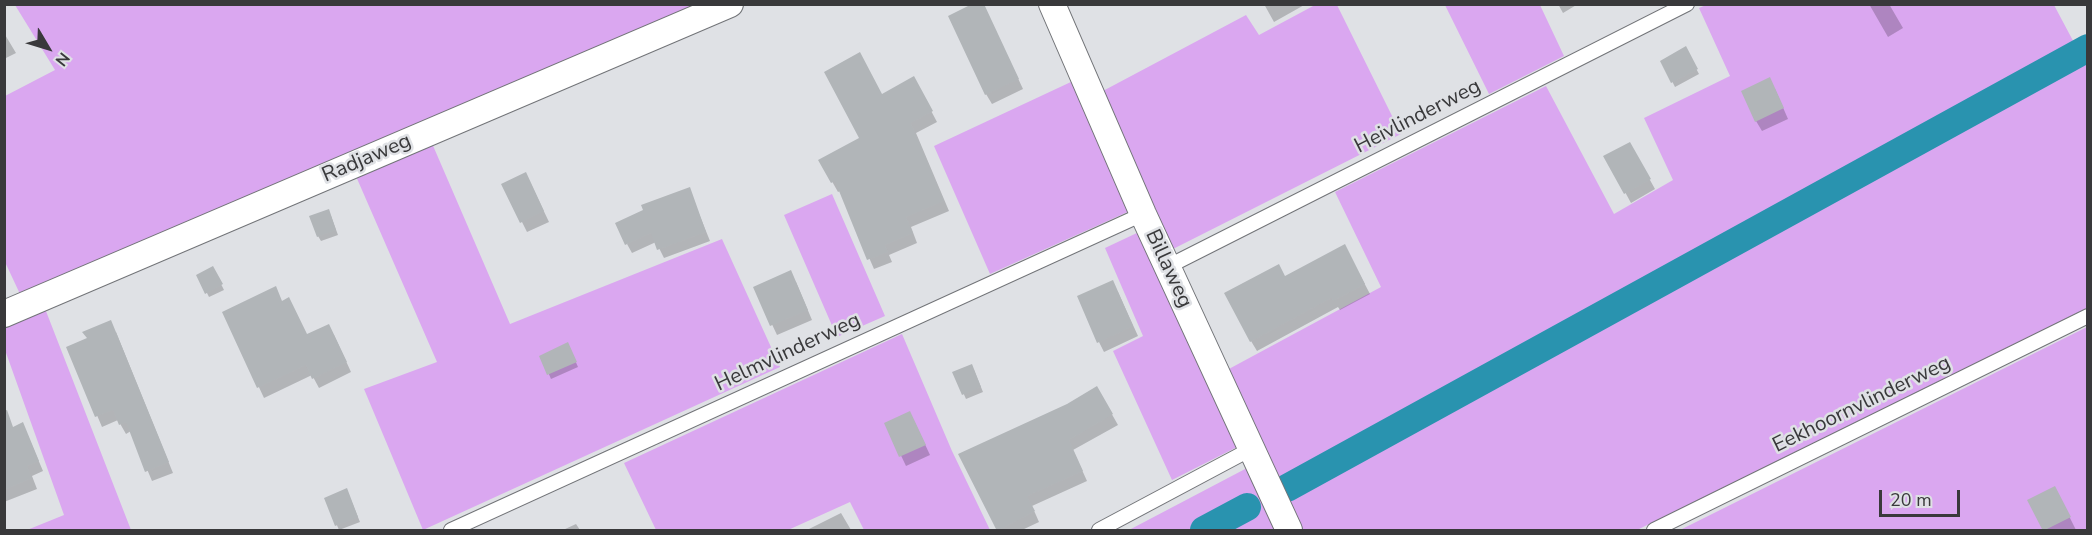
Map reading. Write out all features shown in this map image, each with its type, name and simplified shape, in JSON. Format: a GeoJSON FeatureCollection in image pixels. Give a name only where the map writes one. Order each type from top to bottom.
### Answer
{"type":"FeatureCollection","features":[{"type":"Feature","properties":{"kind":"street","name":"Radjaweg"},"geometry":{"type":"LineString","coordinates":[[4,314],[730,4]]}},
{"type":"Feature","properties":{"kind":"street","name":"Billaweg"},"geometry":{"type":"LineString","coordinates":[[1052,4],[1143,214],[1289,531]]}},
{"type":"Feature","properties":{"kind":"lane","name":"Heivlinderweg"},"geometry":{"type":"LineString","coordinates":[[1167,267],[1687,4]]}},
{"type":"Feature","properties":{"kind":"lane","name":"Helmvlinderweg"},"geometry":{"type":"LineString","coordinates":[[451,531],[1143,214]]}},
{"type":"Feature","properties":{"kind":"lane","name":"Eekhoornvlinderweg"},"geometry":{"type":"LineString","coordinates":[[1654,531],[2088,316]]}},
{"type":"Feature","properties":{"kind":"lane"},"geometry":{"type":"LineString","coordinates":[[1099,531],[1251,449]]}},
{"type":"Feature","properties":{"kind":"shaded area"},"geometry":{"type":"Polygon","coordinates":[[[15,5],[705,5],[20,294],[5,262],[5,96],[55,70],[15,5]]]}},
{"type":"Feature","properties":{"kind":"shaded area"},"geometry":{"type":"Polygon","coordinates":[[[1315,5],[1337,5],[1401,134],[1173,249],[1101,92],[1246,15],[1259,35],[1315,5]]]}},
{"type":"Feature","properties":{"kind":"shaded area"},"geometry":{"type":"Polygon","coordinates":[[[1445,5],[1540,5],[1564,56],[1489,94],[1445,5]]]}},
{"type":"Feature","properties":{"kind":"shaded area"},"geometry":{"type":"Polygon","coordinates":[[[1706,5],[2054,5],[2079,52],[2087,48],[2087,308],[1637,530],[1296,530],[1227,370],[1381,287],[1335,192],[1546,86],[1614,214],[1673,180],[1644,118],[1730,76],[1699,8],[1706,5]]]}},
{"type":"Feature","properties":{"kind":"shaded area"},"geometry":{"type":"Polygon","coordinates":[[[1073,81],[1132,210],[990,274],[934,146],[1073,81]]]}},
{"type":"Feature","properties":{"kind":"shaded area"},"geometry":{"type":"Polygon","coordinates":[[[431,141],[510,324],[722,239],[780,367],[423,530],[364,389],[437,362],[355,174],[431,141]]]}},
{"type":"Feature","properties":{"kind":"shaded area"},"geometry":{"type":"Polygon","coordinates":[[[832,194],[885,316],[837,337],[784,215],[832,194]]]}},
{"type":"Feature","properties":{"kind":"shaded area"},"geometry":{"type":"Polygon","coordinates":[[[1139,232],[1239,446],[1172,480],[1113,351],[1143,336],[1105,248],[1139,232]]]}},
{"type":"Feature","properties":{"kind":"shaded area"},"geometry":{"type":"Polygon","coordinates":[[[44,306],[131,530],[27,530],[64,515],[5,350],[5,322],[44,306]]]}},
{"type":"Feature","properties":{"kind":"shaded area"},"geometry":{"type":"Polygon","coordinates":[[[2087,327],[2087,530],[1680,530],[2087,327]]]}},
{"type":"Feature","properties":{"kind":"shaded area"},"geometry":{"type":"Polygon","coordinates":[[[902,334],[952,451],[990,530],[864,530],[850,502],[788,530],[656,530],[624,463],[902,334]]]}},
{"type":"Feature","properties":{"kind":"shaded area"},"geometry":{"type":"Polygon","coordinates":[[[1247,468],[1276,530],[1129,530],[1247,468]]]}},
{"type":"Feature","properties":{"kind":"building"},"geometry":{"type":"Polygon","coordinates":[[[972,4],[984,4],[1019,79],[985,95],[948,16],[972,4]]]}},
{"type":"Feature","properties":{"kind":"building"},"geometry":{"type":"Polygon","coordinates":[[[1686,46],[1698,69],[1671,83],[1660,61],[1686,46]]]}},
{"type":"Feature","properties":{"kind":"building"},"geometry":{"type":"Polygon","coordinates":[[[860,52],[882,94],[914,76],[933,111],[911,123],[944,201],[906,217],[913,233],[885,245],[888,252],[867,260],[835,181],[831,183],[818,160],[859,138],[824,72],[860,52]]]}},
{"type":"Feature","properties":{"kind":"building"},"geometry":{"type":"Polygon","coordinates":[[[1770,77],[1784,108],[1755,122],[1741,91],[1770,77]]]}},
{"type":"Feature","properties":{"kind":"building"},"geometry":{"type":"Polygon","coordinates":[[[1630,142],[1651,179],[1624,194],[1603,156],[1630,142]]]}},
{"type":"Feature","properties":{"kind":"building"},"geometry":{"type":"Polygon","coordinates":[[[526,172],[544,211],[520,223],[501,184],[526,172]]]}},
{"type":"Feature","properties":{"kind":"building"},"geometry":{"type":"Polygon","coordinates":[[[690,187],[706,232],[657,250],[651,233],[625,245],[615,223],[643,210],[641,205],[690,187]]]}},
{"type":"Feature","properties":{"kind":"building"},"geometry":{"type":"Polygon","coordinates":[[[329,209],[336,230],[317,237],[309,216],[329,209]]]}},
{"type":"Feature","properties":{"kind":"building"},"geometry":{"type":"Polygon","coordinates":[[[1345,244],[1365,284],[1333,301],[1331,298],[1250,342],[1224,293],[1279,264],[1285,276],[1345,244]]]}},
{"type":"Feature","properties":{"kind":"building"},"geometry":{"type":"Polygon","coordinates":[[[213,266],[223,284],[205,294],[196,275],[213,266]]]}},
{"type":"Feature","properties":{"kind":"building"},"geometry":{"type":"Polygon","coordinates":[[[791,270],[808,310],[770,326],[753,287],[791,270]]]}},
{"type":"Feature","properties":{"kind":"building"},"geometry":{"type":"Polygon","coordinates":[[[1113,280],[1133,326],[1097,343],[1077,296],[1113,280]]]}},
{"type":"Feature","properties":{"kind":"building"},"geometry":{"type":"Polygon","coordinates":[[[276,286],[282,301],[289,297],[307,334],[329,324],[347,362],[312,379],[306,365],[257,388],[222,312],[276,286]]]}},
{"type":"Feature","properties":{"kind":"building"},"geometry":{"type":"Polygon","coordinates":[[[111,320],[169,462],[145,472],[126,422],[119,425],[113,410],[95,417],[66,347],[87,338],[82,332],[111,320]]]}},
{"type":"Feature","properties":{"kind":"building"},"geometry":{"type":"Polygon","coordinates":[[[568,342],[577,362],[547,375],[539,356],[568,342]]]}},
{"type":"Feature","properties":{"kind":"building"},"geometry":{"type":"Polygon","coordinates":[[[972,364],[981,387],[962,395],[952,372],[972,364]]]}},
{"type":"Feature","properties":{"kind":"building"},"geometry":{"type":"Polygon","coordinates":[[[1097,386],[1113,414],[1069,440],[1083,471],[1027,496],[1035,511],[997,531],[958,454],[1067,404],[1097,386]]]}},
{"type":"Feature","properties":{"kind":"building"},"geometry":{"type":"Polygon","coordinates":[[[7,410],[13,427],[23,422],[39,461],[27,466],[32,478],[4,490],[4,411],[7,410]]]}},
{"type":"Feature","properties":{"kind":"building"},"geometry":{"type":"Polygon","coordinates":[[[910,411],[926,445],[899,457],[884,423],[910,411]]]}},
{"type":"Feature","properties":{"kind":"building"},"geometry":{"type":"Polygon","coordinates":[[[2055,486],[2071,517],[2043,531],[2027,500],[2055,486]]]}},
{"type":"Feature","properties":{"kind":"building"},"geometry":{"type":"Polygon","coordinates":[[[347,488],[358,517],[335,526],[324,498],[347,488]]]}},
{"type":"Feature","properties":{"kind":"waterway"},"geometry":{"type":"LineString","coordinates":[[1287,488],[2088,48]]}},
{"type":"Feature","properties":{"kind":"waterway"},"geometry":{"type":"LineString","coordinates":[[1204,530],[1247,507]]}}]}
